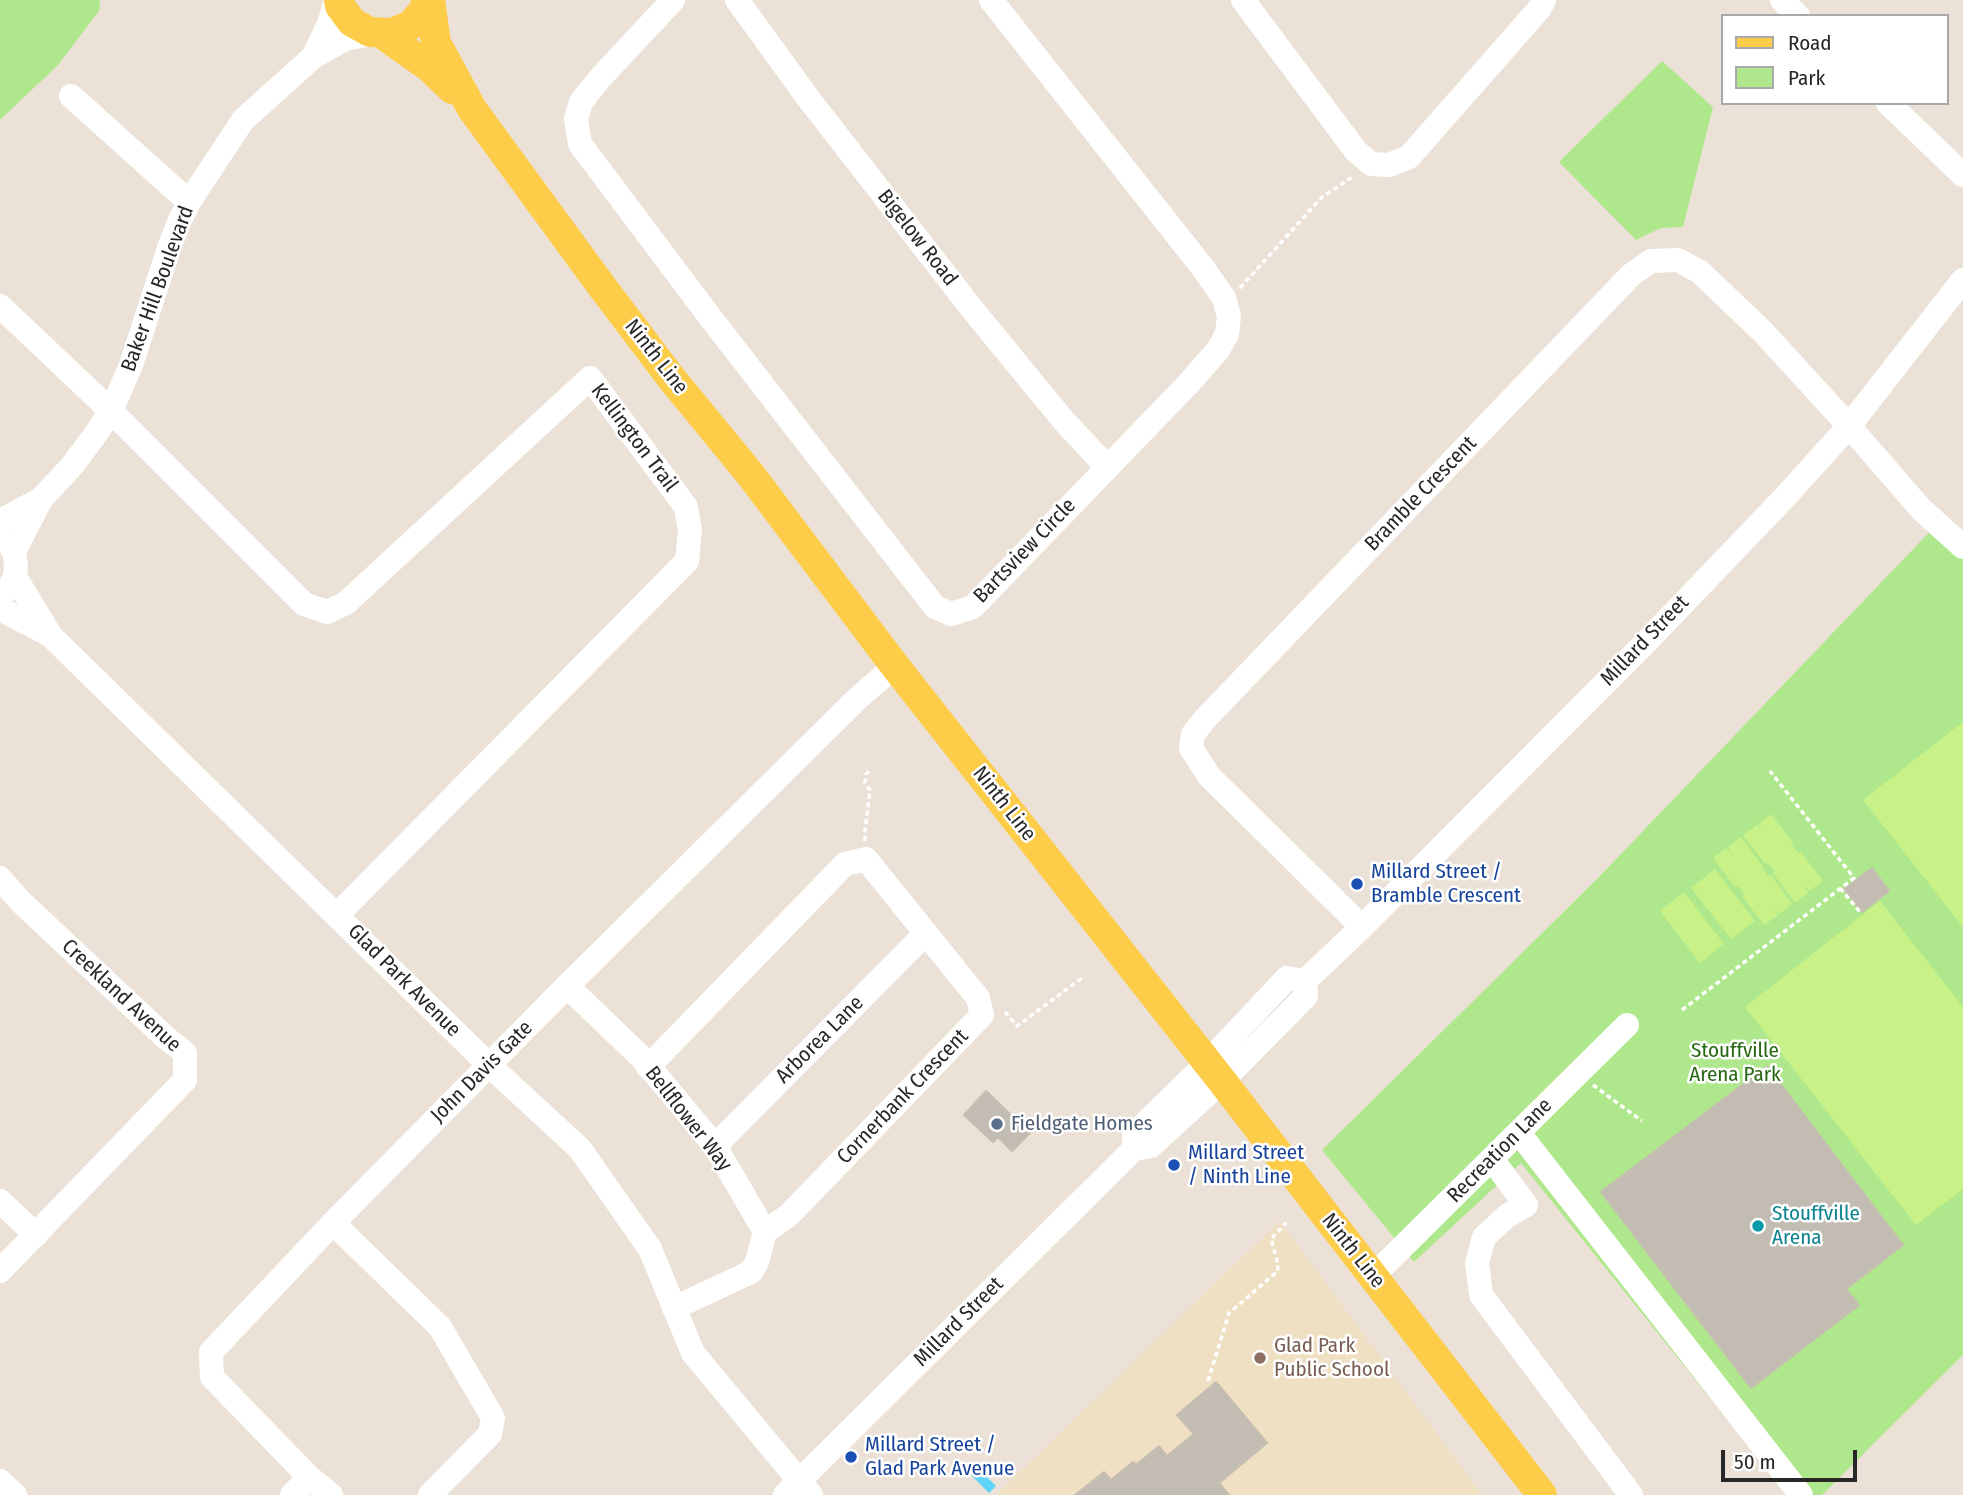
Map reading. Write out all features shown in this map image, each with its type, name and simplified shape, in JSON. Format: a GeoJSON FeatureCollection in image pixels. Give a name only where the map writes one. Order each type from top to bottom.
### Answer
{"type":"FeatureCollection","features":[{"type":"Feature","properties":{"kind":"main road","name":"Ninth Line"},"geometry":{"type":"LineString","coordinates":[[338,0],[352,22],[370,32],[379,33],[429,66],[472,109]]}},
{"type":"Feature","properties":{"kind":"main road","name":"Ninth Line"},"geometry":{"type":"LineString","coordinates":[[429,0],[436,43],[472,109],[672,379],[750,474],[895,666],[1542,1495]]}},
{"type":"Feature","properties":{"kind":"main road"},"geometry":{"type":"LineString","coordinates":[[379,33],[392,33],[411,25],[424,11],[429,0]]}},
{"type":"Feature","properties":{"kind":"street","name":"Baker Hill Boulevard"},"geometry":{"type":"LineString","coordinates":[[313,57],[338,0]]}},
{"type":"Feature","properties":{"kind":"street","name":"Bartsview Circle"},"geometry":{"type":"LineString","coordinates":[[673,0],[610,67],[582,102],[576,119],[580,144],[713,321],[936,607],[951,614],[974,607],[1189,383],[1218,350],[1227,334],[1229,316],[1224,298],[1203,268],[991,0]]}},
{"type":"Feature","properties":{"kind":"street","name":"Bigelow Road"},"geometry":{"type":"LineString","coordinates":[[737,0],[808,98],[972,309],[1064,421],[1107,467]]}},
{"type":"Feature","properties":{"kind":"street"},"geometry":{"type":"LineString","coordinates":[[1243,0],[1356,151],[1371,164],[1389,165],[1409,157],[1540,8],[1544,0]]}},
{"type":"Feature","properties":{"kind":"street"},"geometry":{"type":"LineString","coordinates":[[1782,0],[1796,14]]}},
{"type":"Feature","properties":{"kind":"street","name":"Baker Hill Boulevard"},"geometry":{"type":"LineString","coordinates":[[7,544],[41,499],[71,467],[111,411],[131,365],[170,245],[189,202],[243,120],[313,57],[345,39],[379,33]]}},
{"type":"Feature","properties":{"kind":"street"},"geometry":{"type":"LineString","coordinates":[[71,96],[189,202]]}},
{"type":"Feature","properties":{"kind":"street"},"geometry":{"type":"LineString","coordinates":[[1890,105],[1963,175]]}},
{"type":"Feature","properties":{"kind":"street","name":"Bramble Crescent"},"geometry":{"type":"LineString","coordinates":[[1362,927],[1209,776],[1191,748],[1193,734],[1631,275],[1654,260],[1678,260],[1700,272],[1763,332],[1921,509],[1963,547]]}},
{"type":"Feature","properties":{"kind":"street","name":"Millard Street"},"geometry":{"type":"LineString","coordinates":[[799,1490],[1134,1149],[1151,1146],[1214,1072],[1306,996],[1305,981],[1649,639],[1785,497],[1849,426],[1963,280]]}},
{"type":"Feature","properties":{"kind":"street"},"geometry":{"type":"LineString","coordinates":[[0,306],[111,411]]}},
{"type":"Feature","properties":{"kind":"street","name":"Kellington Trail"},"geometry":{"type":"LineString","coordinates":[[111,411],[304,604],[327,612],[346,603],[590,378],[685,507],[690,530],[687,561],[337,915]]}},
{"type":"Feature","properties":{"kind":"street","name":"Baker Hill Boulevard"},"geometry":{"type":"LineString","coordinates":[[0,521],[41,499]]}},
{"type":"Feature","properties":{"kind":"street"},"geometry":{"type":"LineString","coordinates":[[7,544],[16,565],[7,587]]}},
{"type":"Feature","properties":{"kind":"street","name":"Glad Park Avenue"},"geometry":{"type":"LineString","coordinates":[[7,587],[51,636],[489,1065],[580,1149],[650,1249],[693,1353],[799,1490]]}},
{"type":"Feature","properties":{"kind":"street","name":"Glad Park Avenue"},"geometry":{"type":"LineString","coordinates":[[0,608],[51,636]]}},
{"type":"Feature","properties":{"kind":"street","name":"John Davis Gate"},"geometry":{"type":"LineString","coordinates":[[331,1495],[309,1477],[212,1377],[211,1352],[333,1223],[567,986],[857,699],[895,666]]}},
{"type":"Feature","properties":{"kind":"street"},"geometry":{"type":"LineString","coordinates":[[648,1067],[845,863],[866,859]]}},
{"type":"Feature","properties":{"kind":"street","name":"Cornerbank Crescent"},"geometry":{"type":"LineString","coordinates":[[765,1232],[789,1215],[982,1015],[978,998],[866,859]]}},
{"type":"Feature","properties":{"kind":"street","name":"Creekland Avenue"},"geometry":{"type":"LineString","coordinates":[[0,878],[30,911],[185,1053],[185,1080],[0,1271]]}},
{"type":"Feature","properties":{"kind":"street","name":"Arborea Lane"},"geometry":{"type":"LineString","coordinates":[[715,1146],[926,933]]}},
{"type":"Feature","properties":{"kind":"street","name":"Bellflower Way"},"geometry":{"type":"LineString","coordinates":[[567,986],[641,1057],[715,1146],[765,1232]]}},
{"type":"Feature","properties":{"kind":"street","name":"Recreation Lane"},"geometry":{"type":"LineString","coordinates":[[1373,1276],[1627,1025]]}},
{"type":"Feature","properties":{"kind":"street"},"geometry":{"type":"LineString","coordinates":[[1519,1133],[1801,1495]]}},
{"type":"Feature","properties":{"kind":"street"},"geometry":{"type":"LineString","coordinates":[[1492,1160],[1526,1205],[1507,1216],[1485,1237],[1476,1263],[1481,1295],[1620,1491]]}},
{"type":"Feature","properties":{"kind":"street"},"geometry":{"type":"LineString","coordinates":[[0,1201],[36,1235]]}},
{"type":"Feature","properties":{"kind":"street"},"geometry":{"type":"LineString","coordinates":[[333,1223],[440,1327],[493,1418],[490,1434],[430,1495]]}},
{"type":"Feature","properties":{"kind":"street"},"geometry":{"type":"LineString","coordinates":[[674,1308],[751,1272],[757,1262],[765,1232]]}},
{"type":"Feature","properties":{"kind":"street"},"geometry":{"type":"LineString","coordinates":[[292,1495],[309,1477]]}},
{"type":"Feature","properties":{"kind":"street"},"geometry":{"type":"LineString","coordinates":[[0,1481],[15,1495]]}},
{"type":"Feature","properties":{"kind":"path"},"geometry":{"type":"LineString","coordinates":[[1224,298],[1235,294],[1322,197],[1371,164]]}},
{"type":"Feature","properties":{"kind":"path"},"geometry":{"type":"LineString","coordinates":[[866,859],[865,831],[870,790],[865,783],[866,774],[871,770]]}},
{"type":"Feature","properties":{"kind":"path"},"geometry":{"type":"LineString","coordinates":[[1682,1010],[1854,878],[1770,771]]}},
{"type":"Feature","properties":{"kind":"path"},"geometry":{"type":"LineString","coordinates":[[1840,888],[1860,912]]}},
{"type":"Feature","properties":{"kind":"path"},"geometry":{"type":"LineString","coordinates":[[1005,1012],[1017,1026],[1082,978]]}},
{"type":"Feature","properties":{"kind":"path"},"geometry":{"type":"LineString","coordinates":[[1578,1073],[1642,1121]]}},
{"type":"Feature","properties":{"kind":"path"},"geometry":{"type":"LineString","coordinates":[[1208,1381],[1229,1312],[1278,1271],[1271,1239],[1286,1223]]}},
{"type":"Feature","properties":{"kind":"shaded area","name":"Glad Park Public School"},"geometry":{"type":"Polygon","coordinates":[[[1280,1221],[1482,1495],[996,1495],[1280,1221]]]}},
{"type":"Feature","properties":{"kind":"green space"},"geometry":{"type":"Polygon","coordinates":[[[0,0],[100,0],[99,11],[58,65],[0,120],[0,0]]]}},
{"type":"Feature","properties":{"kind":"green space"},"geometry":{"type":"Polygon","coordinates":[[[1662,61],[1713,107],[1683,227],[1661,228],[1636,240],[1559,162],[1662,61]]]}},
{"type":"Feature","properties":{"kind":"green space","name":"Stouffville Arena Park"},"geometry":{"type":"Polygon","coordinates":[[[1942,519],[1963,541],[1963,1355],[1822,1495],[1788,1495],[1521,1163],[1414,1262],[1322,1150],[1597,879],[1942,519]]]}},
{"type":"Feature","properties":{"kind":"green space"},"geometry":{"type":"Polygon","coordinates":[[[1963,722],[1963,927],[1863,800],[1963,722]]]}},
{"type":"Feature","properties":{"kind":"green space"},"geometry":{"type":"Polygon","coordinates":[[[1771,814],[1792,845],[1801,852],[1823,881],[1809,891],[1803,884],[1808,893],[1795,903],[1773,873],[1775,871],[1768,863],[1765,864],[1743,835],[1757,825],[1763,832],[1758,824],[1771,814]]]}},
{"type":"Feature","properties":{"kind":"green space"},"geometry":{"type":"Polygon","coordinates":[[[1741,837],[1768,876],[1771,875],[1792,904],[1779,914],[1772,907],[1778,915],[1764,925],[1742,896],[1744,894],[1738,886],[1735,887],[1713,858],[1726,848],[1733,855],[1728,847],[1741,837]]]}},
{"type":"Feature","properties":{"kind":"green space"},"geometry":{"type":"Polygon","coordinates":[[[1715,869],[1755,921],[1731,939],[1691,888],[1715,869]]]}},
{"type":"Feature","properties":{"kind":"green space"},"geometry":{"type":"Polygon","coordinates":[[[1684,892],[1724,944],[1700,963],[1660,911],[1684,892]]]}},
{"type":"Feature","properties":{"kind":"green space"},"geometry":{"type":"Polygon","coordinates":[[[1880,901],[1963,1007],[1963,1189],[1916,1225],[1745,1007],[1880,901]]]}},
{"type":"Feature","properties":{"kind":"water"},"geometry":{"type":"Polygon","coordinates":[[[977,1467],[996,1486],[989,1493],[970,1474],[977,1467]]]}},
{"type":"Feature","properties":{"kind":"building"},"geometry":{"type":"Polygon","coordinates":[[[1872,868],[1889,891],[1862,912],[1844,889],[1872,868]]]}},
{"type":"Feature","properties":{"kind":"building","name":"Stouffville Arena"},"geometry":{"type":"Polygon","coordinates":[[[1767,1066],[1903,1245],[1846,1289],[1859,1305],[1751,1388],[1601,1192],[1767,1066]]]}},
{"type":"Feature","properties":{"kind":"building","name":"Fieldgate Homes"},"geometry":{"type":"Polygon","coordinates":[[[986,1091],[1030,1133],[1012,1151],[998,1137],[993,1142],[964,1115],[986,1091]]]}},
{"type":"Feature","properties":{"kind":"building"},"geometry":{"type":"Polygon","coordinates":[[[1216,1382],[1267,1443],[1219,1483],[1229,1495],[1075,1495],[1104,1472],[1111,1480],[1133,1462],[1136,1465],[1159,1446],[1167,1456],[1194,1434],[1177,1415],[1216,1382]]]}},
{"type":"Feature","properties":{"kind":"place","name":"Millard Street / Bramble Crescent"},"geometry":{"type":"Point","coordinates":[1357,884]}},
{"type":"Feature","properties":{"kind":"place","name":"Fieldgate Homes"},"geometry":{"type":"Point","coordinates":[997,1124]}},
{"type":"Feature","properties":{"kind":"place","name":"Millard Street / Ninth Line"},"geometry":{"type":"Point","coordinates":[1174,1165]}},
{"type":"Feature","properties":{"kind":"place","name":"Stouffville Arena"},"geometry":{"type":"Point","coordinates":[1758,1226]}},
{"type":"Feature","properties":{"kind":"place","name":"Glad Park Public School"},"geometry":{"type":"Point","coordinates":[1260,1358]}},
{"type":"Feature","properties":{"kind":"place","name":"Millard Street / Glad Park Avenue"},"geometry":{"type":"Point","coordinates":[851,1457]}}]}
